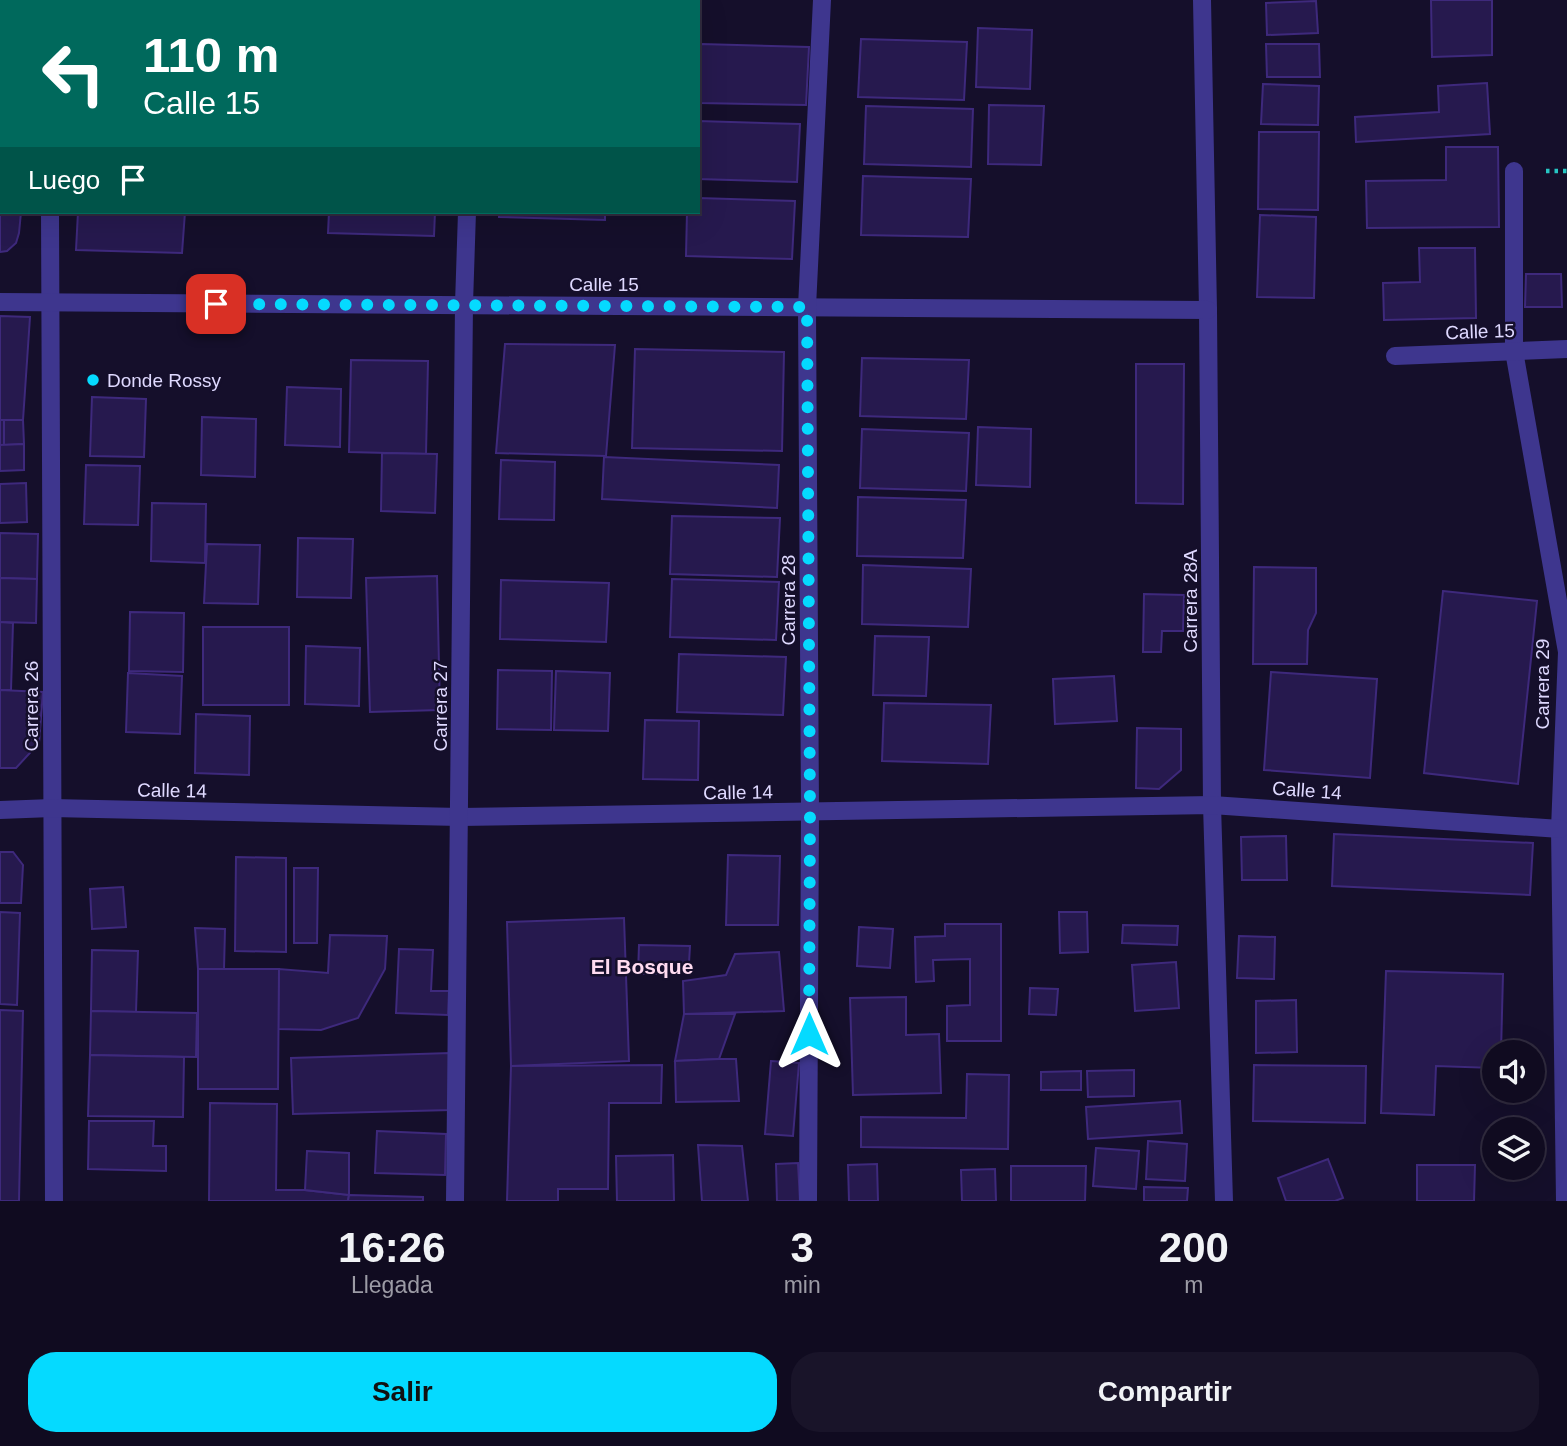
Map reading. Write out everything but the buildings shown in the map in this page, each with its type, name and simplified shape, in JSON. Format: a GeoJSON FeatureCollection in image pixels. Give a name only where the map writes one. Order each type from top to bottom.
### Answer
{"type":"FeatureCollection","features":[{"type":"Feature","properties":{"kind":"street","name":"Carrera 28"},"geometry":{"type":"LineString","coordinates":[[808,1201],[810,812],[807,307],[822,0]]}},
{"type":"Feature","properties":{"kind":"street","name":"Carrera 28A"},"geometry":{"type":"LineString","coordinates":[[1202,0],[1208,310],[1212,805],[1224,1201]]}},
{"type":"Feature","properties":{"kind":"street","name":"Carrera 29"},"geometry":{"type":"LineString","coordinates":[[1514,171],[1514,351],[1567,652],[1560,829],[1565,1201]]}},
{"type":"Feature","properties":{"kind":"street","name":"Carrera 26"},"geometry":{"type":"LineString","coordinates":[[50,214],[54,1201]]}},
{"type":"Feature","properties":{"kind":"street","name":"Carrera 27"},"geometry":{"type":"LineString","coordinates":[[455,1201],[467,214]]}},
{"type":"Feature","properties":{"kind":"street","name":"Calle 15"},"geometry":{"type":"LineString","coordinates":[[0,302],[1208,310]]}},
{"type":"Feature","properties":{"kind":"street","name":"Calle 15"},"geometry":{"type":"LineString","coordinates":[[1395,356],[1567,349]]}},
{"type":"Feature","properties":{"kind":"street","name":"Calle 14"},"geometry":{"type":"LineString","coordinates":[[0,810],[52,808],[460,817],[1212,805],[1560,829]]}},
{"type":"Feature","properties":{"kind":"place","name":"Donde Rossy"},"geometry":{"type":"Point","coordinates":[93,380]}},
{"type":"Feature","properties":{"kind":"district","name":"El Bosque"},"geometry":{"type":"Point","coordinates":[642,967]}},
{"type":"Feature","properties":{"kind":"route"},"geometry":{"type":"LineString","coordinates":[[216,304],[807,307],[809,1034]]}}]}
